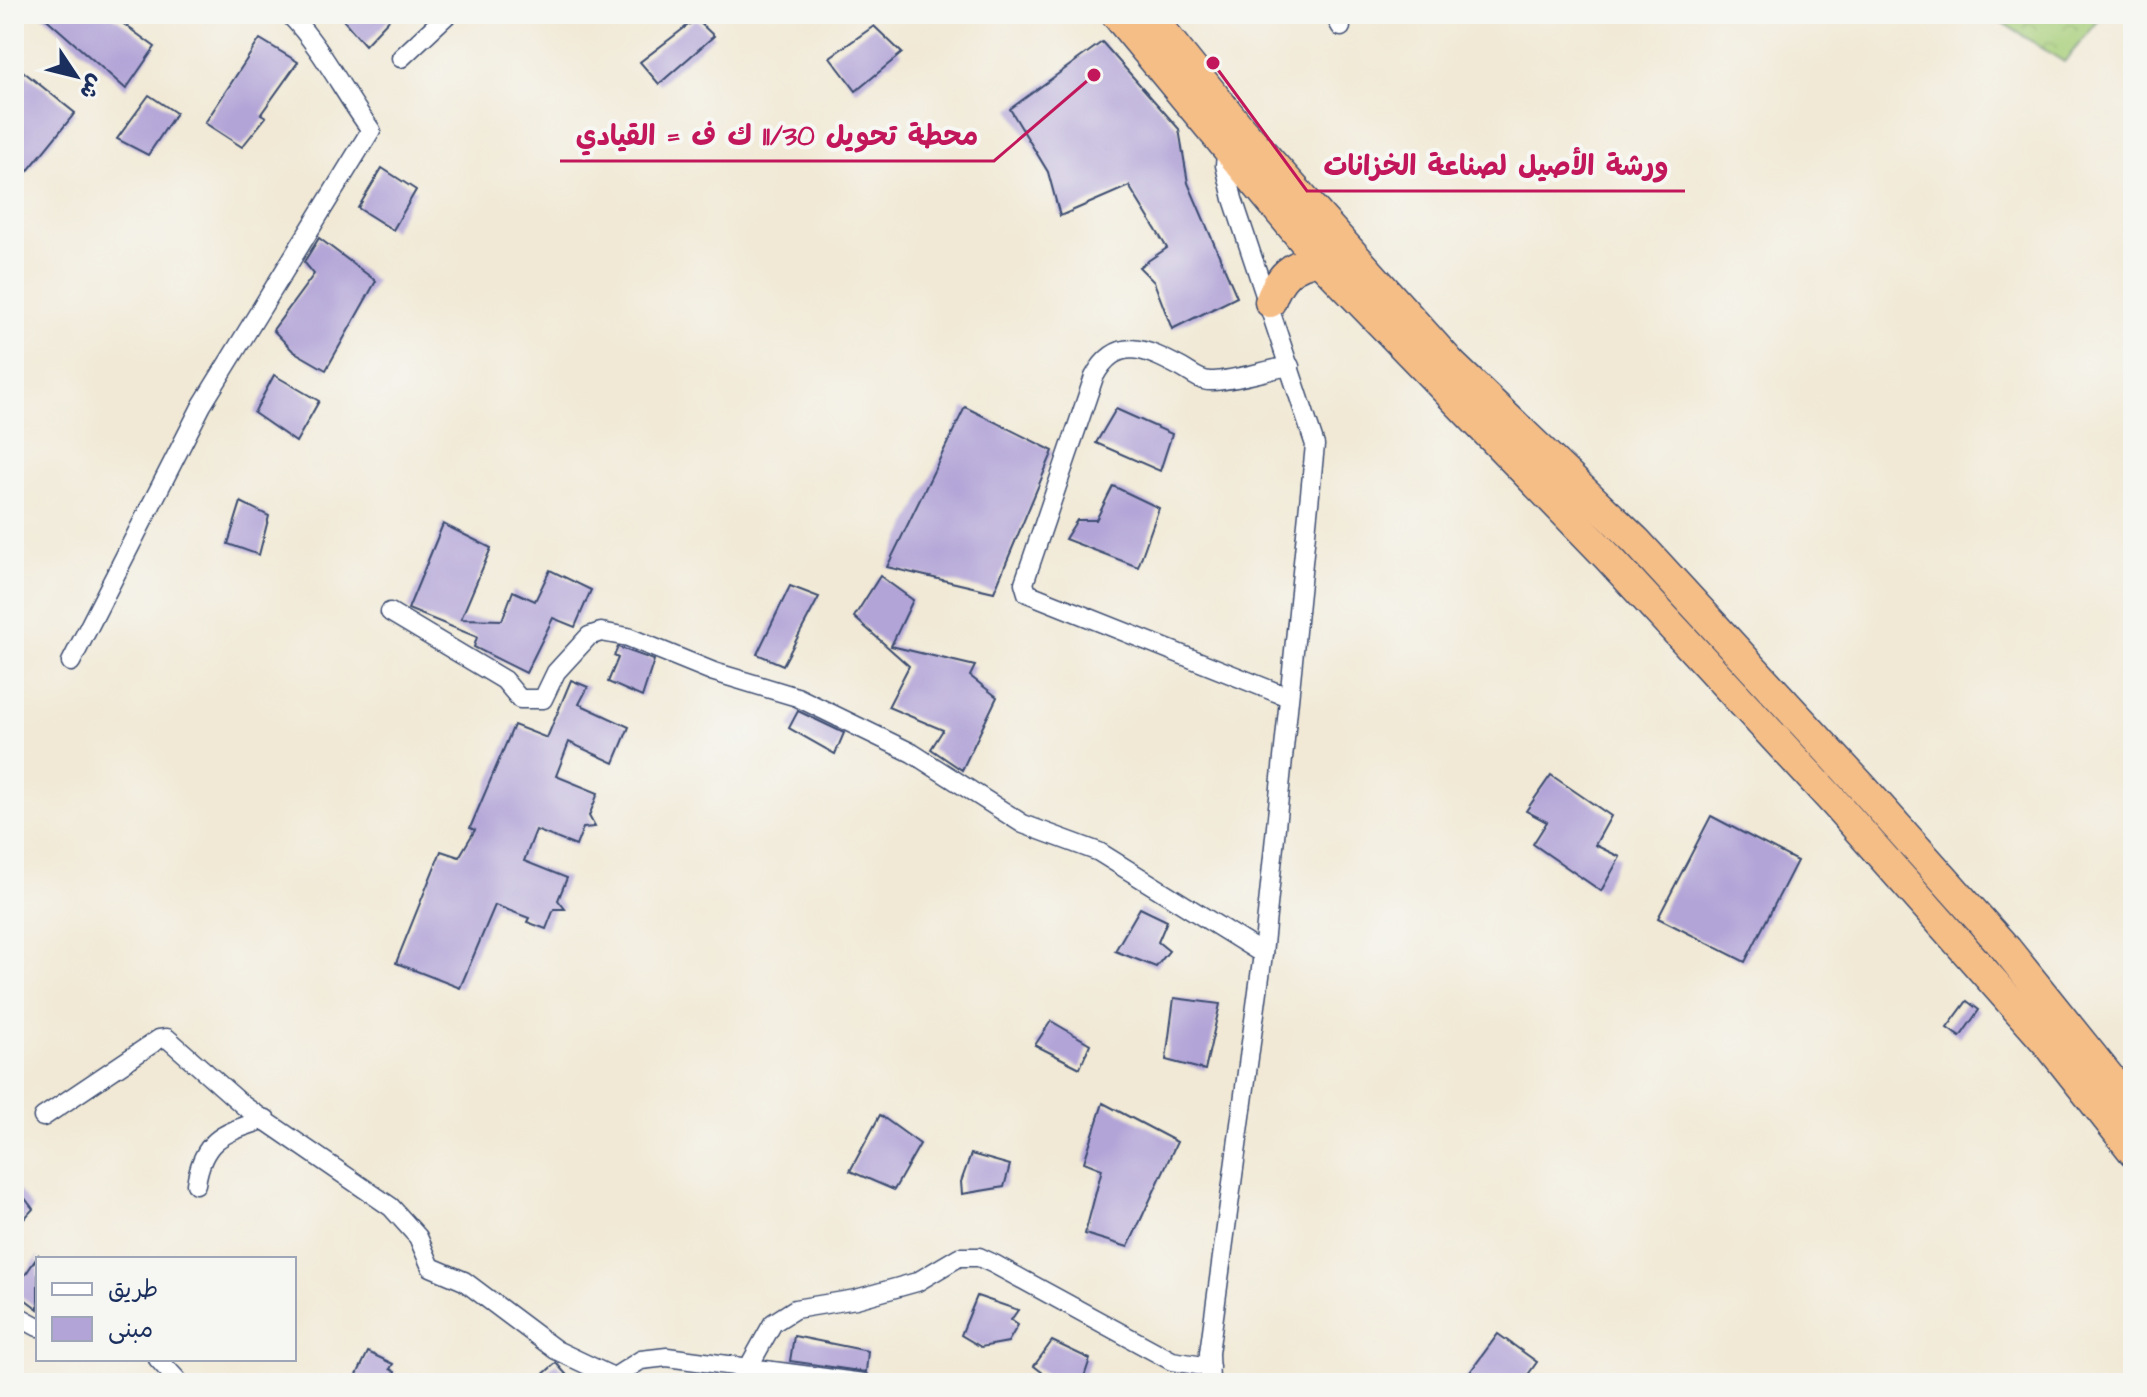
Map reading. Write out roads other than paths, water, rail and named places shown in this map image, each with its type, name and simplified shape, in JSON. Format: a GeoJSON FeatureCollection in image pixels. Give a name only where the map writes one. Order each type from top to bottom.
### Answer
{"type":"FeatureCollection","features":[{"type":"Feature","properties":{"kind":"highway"},"geometry":{"type":"LineString","coordinates":[[1116,14],[1232,139],[1452,365],[1636,541],[2007,950],[2133,1107]]}},
{"type":"Feature","properties":{"kind":"highway"},"geometry":{"type":"LineString","coordinates":[[1148,14],[1232,139],[1319,259],[1608,557],[1835,803],[2050,1046],[2133,1151]]}},
{"type":"Feature","properties":{"kind":"highway"},"geometry":{"type":"LineString","coordinates":[[1270,302],[1276,285],[1287,272],[1302,262],[1319,259]]}},
{"type":"Feature","properties":{"kind":"street"},"geometry":{"type":"LineString","coordinates":[[71,662],[202,405],[371,130],[344,93],[313,38],[289,14]]}},
{"type":"Feature","properties":{"kind":"street"},"geometry":{"type":"LineString","coordinates":[[401,58],[448,14]]}},
{"type":"Feature","properties":{"kind":"street"},"geometry":{"type":"LineString","coordinates":[[748,1368],[779,1317],[795,1309],[856,1299],[917,1282],[959,1257],[969,1255],[994,1264],[1172,1361],[1210,1375],[1263,954],[1315,445],[1270,302],[1233,199],[1232,139]]}},
{"type":"Feature","properties":{"kind":"street"},"geometry":{"type":"LineString","coordinates":[[1288,697],[1098,620],[1037,599],[1027,593],[1024,583],[1094,377],[1103,361],[1115,350],[1132,348],[1162,358],[1210,381],[1290,366]]}},
{"type":"Feature","properties":{"kind":"street"},"geometry":{"type":"LineString","coordinates":[[390,612],[504,680],[520,699],[543,699],[556,672],[589,636],[601,632],[628,637],[714,672],[797,697],[912,753],[1023,824],[1099,852],[1263,954]]}},
{"type":"Feature","properties":{"kind":"street"},"geometry":{"type":"LineString","coordinates":[[43,1117],[159,1039],[167,1038],[227,1092],[391,1207],[418,1237],[431,1267],[464,1281],[556,1350],[609,1380],[641,1360],[667,1357],[863,1383]]}},
{"type":"Feature","properties":{"kind":"street"},"geometry":{"type":"LineString","coordinates":[[196,1184],[199,1165],[212,1143],[232,1131],[266,1119]]}},
{"type":"Feature","properties":{"kind":"street"},"geometry":{"type":"LineString","coordinates":[[14,1314],[36,1326]]}},
{"type":"Feature","properties":{"kind":"street"},"geometry":{"type":"LineString","coordinates":[[160,1361],[180,1383]]}},
{"type":"Feature","properties":{"kind":"place","name":"ورشة الأصيل لصناعة الخزانات"},"geometry":{"type":"Point","coordinates":[1213,63]}},
{"type":"Feature","properties":{"kind":"place","name":"محطة تحويل 11/30 ك ف = القيادي"},"geometry":{"type":"Point","coordinates":[1094,75]}}]}
